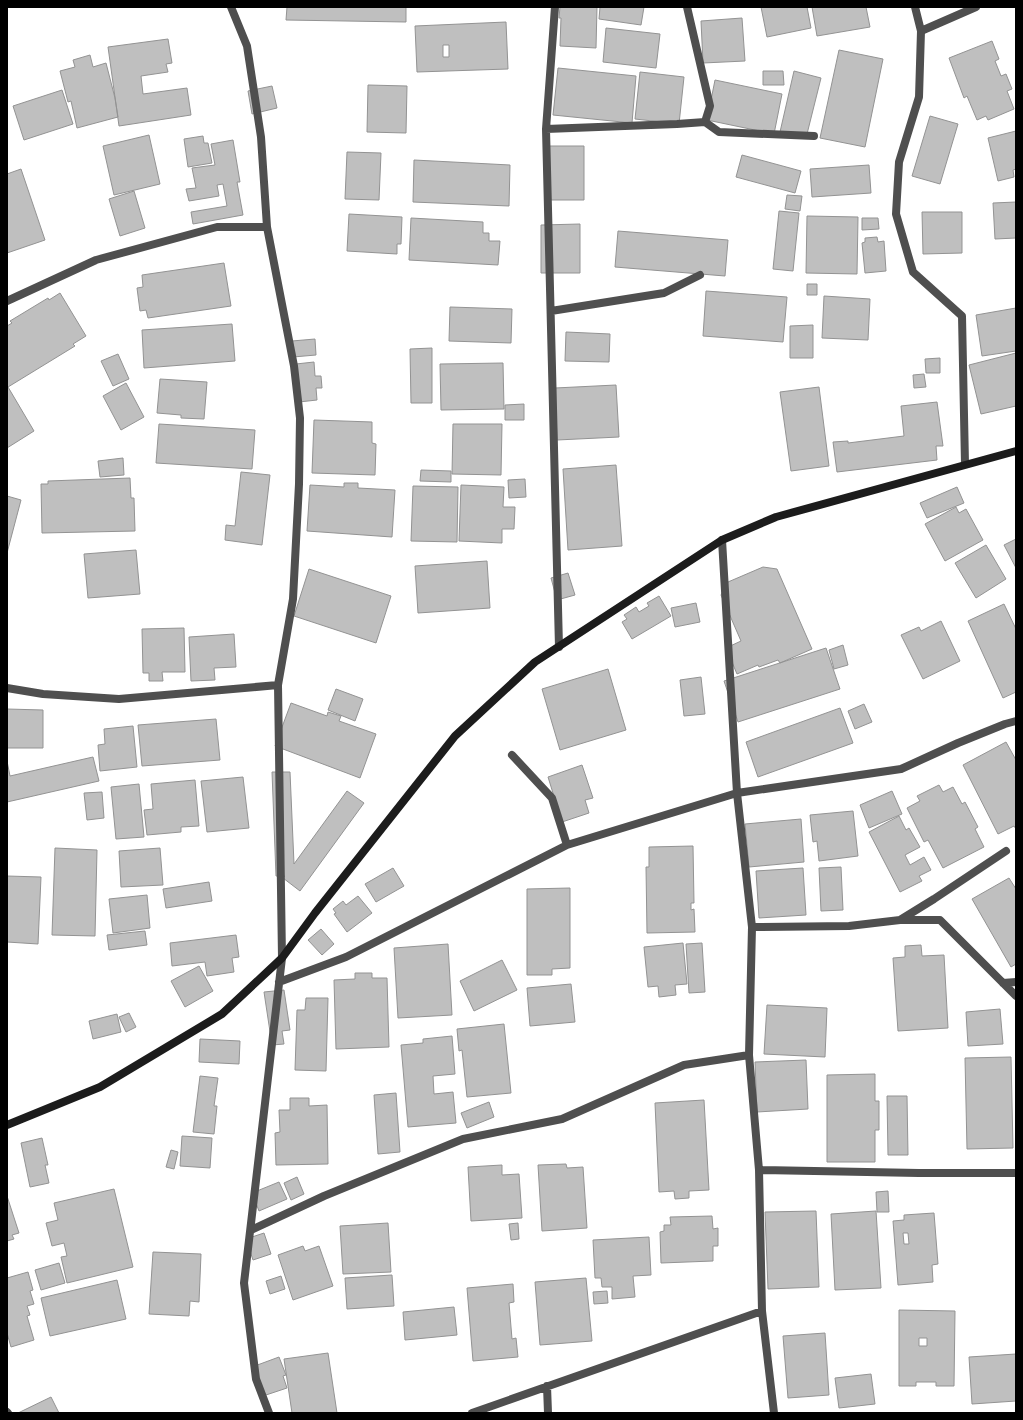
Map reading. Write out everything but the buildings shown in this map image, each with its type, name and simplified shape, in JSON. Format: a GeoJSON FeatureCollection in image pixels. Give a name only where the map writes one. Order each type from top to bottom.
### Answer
{"type":"FeatureCollection","features":[{"type":"Feature","properties":{"kind":"street"},"geometry":{"type":"LineString","coordinates":[[231,7],[246,46],[261,137],[267,227],[294,366],[300,418],[299,484],[293,599],[278,685],[282,958],[244,1283],[256,1379],[269,1413]]}},
{"type":"Feature","properties":{"kind":"street"},"geometry":{"type":"LineString","coordinates":[[555,7],[546,129],[559,647]]}},
{"type":"Feature","properties":{"kind":"street"},"geometry":{"type":"LineString","coordinates":[[687,7],[710,106],[705,122]]}},
{"type":"Feature","properties":{"kind":"street"},"geometry":{"type":"LineString","coordinates":[[915,7],[921,31],[919,97],[899,162],[896,214],[913,272],[962,316],[965,464]]}},
{"type":"Feature","properties":{"kind":"street"},"geometry":{"type":"LineString","coordinates":[[921,31],[976,7]]}},
{"type":"Feature","properties":{"kind":"street"},"geometry":{"type":"LineString","coordinates":[[546,129],[705,122],[719,132],[814,136]]}},
{"type":"Feature","properties":{"kind":"street"},"geometry":{"type":"LineString","coordinates":[[7,301],[96,260],[218,227],[267,227]]}},
{"type":"Feature","properties":{"kind":"street"},"geometry":{"type":"LineString","coordinates":[[551,310],[664,293],[700,276]]}},
{"type":"Feature","properties":{"kind":"street"},"geometry":{"type":"LineString","coordinates":[[7,1125],[100,1087],[222,1014],[282,958],[315,913],[455,736],[536,662],[722,540],[776,517],[1016,451]]}},
{"type":"Feature","properties":{"kind":"street"},"geometry":{"type":"LineString","coordinates":[[722,540],[737,793],[752,928],[749,1055],[759,1170],[762,1311],[774,1413]]}},
{"type":"Feature","properties":{"kind":"street"},"geometry":{"type":"LineString","coordinates":[[7,688],[43,694],[119,699],[278,685]]}},
{"type":"Feature","properties":{"kind":"street"},"geometry":{"type":"LineString","coordinates":[[279,982],[346,957],[567,845],[737,793],[901,769],[958,743],[1005,724],[1016,722]]}},
{"type":"Feature","properties":{"kind":"street"},"geometry":{"type":"LineString","coordinates":[[512,755],[552,798],[567,845]]}},
{"type":"Feature","properties":{"kind":"street"},"geometry":{"type":"LineString","coordinates":[[900,920],[1006,851]]}},
{"type":"Feature","properties":{"kind":"street"},"geometry":{"type":"LineString","coordinates":[[752,928],[849,926],[900,920],[940,920],[1016,996]]}},
{"type":"Feature","properties":{"kind":"street"},"geometry":{"type":"LineString","coordinates":[[1003,983],[1016,982]]}},
{"type":"Feature","properties":{"kind":"street"},"geometry":{"type":"LineString","coordinates":[[251,1230],[324,1196],[463,1139],[562,1119],[684,1066],[749,1055]]}},
{"type":"Feature","properties":{"kind":"street"},"geometry":{"type":"LineString","coordinates":[[759,1170],[1016,1173]]}},
{"type":"Feature","properties":{"kind":"street"},"geometry":{"type":"LineString","coordinates":[[472,1413],[762,1311]]}},
{"type":"Feature","properties":{"kind":"street"},"geometry":{"type":"LineString","coordinates":[[546,1386],[548,1413]]}}]}
